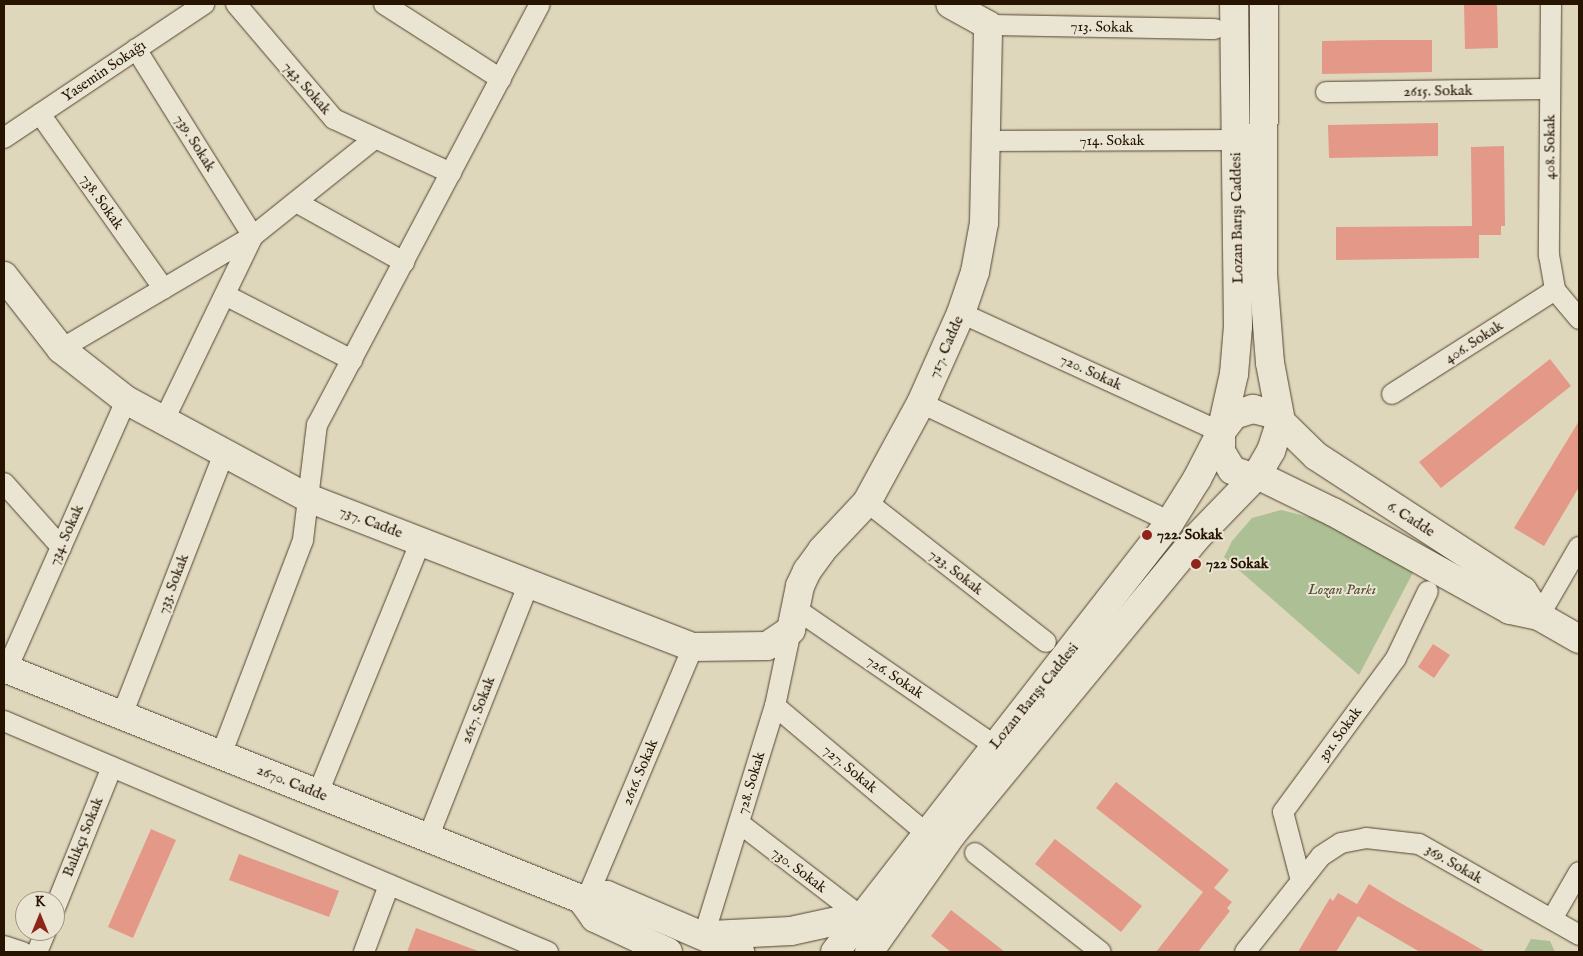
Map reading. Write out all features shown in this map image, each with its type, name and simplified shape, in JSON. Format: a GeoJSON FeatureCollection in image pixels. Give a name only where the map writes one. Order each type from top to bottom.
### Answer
{"type":"FeatureCollection","features":[{"type":"Feature","properties":{"kind":"main road"},"geometry":{"type":"LineString","coordinates":[[950,4],[988,25]]}},
{"type":"Feature","properties":{"kind":"main road","name":"Lozan Barışı Caddesi"},"geometry":{"type":"LineString","coordinates":[[1234,4],[1238,326],[1234,374],[1220,447],[1225,462],[1241,475],[1256,475]]}},
{"type":"Feature","properties":{"kind":"main road","name":"Lozan Barışı Caddesi"},"geometry":{"type":"LineString","coordinates":[[869,952],[959,825],[1196,538],[1256,475],[1271,451],[1280,421],[1270,363],[1263,275],[1264,4]]}},
{"type":"Feature","properties":{"kind":"main road","name":"717. Cadde"},"geometry":{"type":"LineString","coordinates":[[793,619],[800,586],[807,571],[822,550],[867,502],[922,403],[961,313],[982,247],[987,141],[988,25]]}},
{"type":"Feature","properties":{"kind":"main road","name":"737. Cadde"},"geometry":{"type":"LineString","coordinates":[[4,276],[61,349],[126,400],[308,498],[693,647],[767,646],[793,619]]}},
{"type":"Feature","properties":{"kind":"main road","name":"Lozan Barışı Caddesi"},"geometry":{"type":"LineString","coordinates":[[835,952],[860,916],[994,745],[1067,658],[1170,522],[1198,479],[1230,419],[1243,410],[1263,410],[1280,421]]}},
{"type":"Feature","properties":{"kind":"main road","name":"6. Cadde"},"geometry":{"type":"LineString","coordinates":[[1280,421],[1316,456],[1524,591],[1539,616]]}},
{"type":"Feature","properties":{"kind":"main road","name":"6. Cadde"},"geometry":{"type":"LineString","coordinates":[[1256,475],[1334,512],[1510,610],[1539,616],[1579,639]]}},
{"type":"Feature","properties":{"kind":"main road","name":"2670. Cadde"},"geometry":{"type":"LineString","coordinates":[[5,668],[428,838],[584,898],[607,895],[740,952]]}},
{"type":"Feature","properties":{"kind":"main road"},"geometry":{"type":"LineString","coordinates":[[584,898],[595,918],[668,952]]}},
{"type":"Feature","properties":{"kind":"main road"},"geometry":{"type":"LineString","coordinates":[[704,935],[791,930],[860,916]]}},
{"type":"Feature","properties":{"kind":"street","name":"743. Sokak"},"geometry":{"type":"LineString","coordinates":[[236,4],[326,112],[374,138],[451,173]]}},
{"type":"Feature","properties":{"kind":"street"},"geometry":{"type":"LineString","coordinates":[[384,4],[501,79]]}},
{"type":"Feature","properties":{"kind":"street"},"geometry":{"type":"LineString","coordinates":[[221,755],[303,540],[317,425],[540,4]]}},
{"type":"Feature","properties":{"kind":"street","name":"408. Sokak"},"geometry":{"type":"LineString","coordinates":[[1551,4],[1549,255],[1555,290]]}},
{"type":"Feature","properties":{"kind":"street","name":"Yasemin Sokağı"},"geometry":{"type":"LineString","coordinates":[[4,138],[200,5]]}},
{"type":"Feature","properties":{"kind":"street","name":"713. Sokak"},"geometry":{"type":"LineString","coordinates":[[988,25],[1215,29]]}},
{"type":"Feature","properties":{"kind":"street","name":"739. Sokak"},"geometry":{"type":"LineString","coordinates":[[136,49],[253,236]]}},
{"type":"Feature","properties":{"kind":"street","name":"2615. Sokak"},"geometry":{"type":"LineString","coordinates":[[1326,92],[1550,89]]}},
{"type":"Feature","properties":{"kind":"street","name":"738. Sokak"},"geometry":{"type":"LineString","coordinates":[[40,114],[164,289]]}},
{"type":"Feature","properties":{"kind":"street"},"geometry":{"type":"LineString","coordinates":[[61,349],[253,236],[374,138]]}},
{"type":"Feature","properties":{"kind":"street","name":"714. Sokak"},"geometry":{"type":"LineString","coordinates":[[987,141],[1236,140]]}},
{"type":"Feature","properties":{"kind":"street"},"geometry":{"type":"LineString","coordinates":[[296,202],[404,262]]}},
{"type":"Feature","properties":{"kind":"street"},"geometry":{"type":"LineString","coordinates":[[164,420],[253,236]]}},
{"type":"Feature","properties":{"kind":"street"},"geometry":{"type":"LineString","coordinates":[[1555,290],[1579,319]]}},
{"type":"Feature","properties":{"kind":"street","name":"406. Sokak"},"geometry":{"type":"LineString","coordinates":[[1392,394],[1555,290]]}},
{"type":"Feature","properties":{"kind":"street"},"geometry":{"type":"LineString","coordinates":[[225,295],[352,360]]}},
{"type":"Feature","properties":{"kind":"street","name":"720. Sokak"},"geometry":{"type":"LineString","coordinates":[[961,313],[1222,432]]}},
{"type":"Feature","properties":{"kind":"street","name":"734. Sokak"},"geometry":{"type":"LineString","coordinates":[[5,668],[126,400]]}},
{"type":"Feature","properties":{"kind":"street"},"geometry":{"type":"LineString","coordinates":[[922,403],[1170,522]]}},
{"type":"Feature","properties":{"kind":"street","name":"733. Sokak"},"geometry":{"type":"LineString","coordinates":[[122,715],[224,453]]}},
{"type":"Feature","properties":{"kind":"street"},"geometry":{"type":"LineString","coordinates":[[4,483],[61,547]]}},
{"type":"Feature","properties":{"kind":"street","name":"723. Sokak"},"geometry":{"type":"LineString","coordinates":[[867,502],[1046,642]]}},
{"type":"Feature","properties":{"kind":"street"},"geometry":{"type":"LineString","coordinates":[[318,793],[421,541]]}},
{"type":"Feature","properties":{"kind":"street"},"geometry":{"type":"LineString","coordinates":[[1539,616],[1579,547]]}},
{"type":"Feature","properties":{"kind":"street","name":"2617. Sokak"},"geometry":{"type":"LineString","coordinates":[[428,838],[528,583]]}},
{"type":"Feature","properties":{"kind":"street","name":"391. Sokak"},"geometry":{"type":"LineString","coordinates":[[1301,881],[1283,812],[1396,658],[1428,591]]}},
{"type":"Feature","properties":{"kind":"street","name":"728. Sokak"},"geometry":{"type":"LineString","coordinates":[[704,935],[775,706],[793,619]]}},
{"type":"Feature","properties":{"kind":"street","name":"726. Sokak"},"geometry":{"type":"LineString","coordinates":[[793,619],[994,745]]}},
{"type":"Feature","properties":{"kind":"street","name":"2616. Sokak"},"geometry":{"type":"LineString","coordinates":[[584,898],[693,647]]}},
{"type":"Feature","properties":{"kind":"street","name":"727. Sokak"},"geometry":{"type":"LineString","coordinates":[[775,706],[926,833]]}},
{"type":"Feature","properties":{"kind":"street"},"geometry":{"type":"LineString","coordinates":[[4,721],[548,952]]}},
{"type":"Feature","properties":{"kind":"street","name":"Balıkçı Sokak"},"geometry":{"type":"LineString","coordinates":[[62,891],[112,767]]}},
{"type":"Feature","properties":{"kind":"street","name":"730. Sokak"},"geometry":{"type":"LineString","coordinates":[[738,823],[860,916]]}},
{"type":"Feature","properties":{"kind":"street","name":"369. Sokak"},"geometry":{"type":"LineString","coordinates":[[1245,952],[1321,856],[1341,843],[1366,838],[1419,844],[1579,935]]}},
{"type":"Feature","properties":{"kind":"street"},"geometry":{"type":"LineString","coordinates":[[975,853],[1101,952]]}},
{"type":"Feature","properties":{"kind":"street"},"geometry":{"type":"LineString","coordinates":[[1552,919],[1579,872]]}},
{"type":"Feature","properties":{"kind":"street"},"geometry":{"type":"LineString","coordinates":[[364,952],[389,885]]}},
{"type":"Feature","properties":{"kind":"street"},"geometry":{"type":"LineString","coordinates":[[4,946],[23,952]]}},
{"type":"Feature","properties":{"kind":"green space","name":"Lozan Parkı"},"geometry":{"type":"Polygon","coordinates":[[[1281,510],[1313,518],[1416,567],[1359,675],[1224,557],[1232,541],[1252,518],[1281,510]]]}},
{"type":"Feature","properties":{"kind":"green space"},"geometry":{"type":"Polygon","coordinates":[[[1531,939],[1550,941],[1555,952],[1524,952],[1531,939]]]}},
{"type":"Feature","properties":{"kind":"building"},"geometry":{"type":"Polygon","coordinates":[[[1464,4],[1497,4],[1498,48],[1465,49],[1464,4]]]}},
{"type":"Feature","properties":{"kind":"building"},"geometry":{"type":"Polygon","coordinates":[[[1432,40],[1432,72],[1322,74],[1322,41],[1432,40]]]}},
{"type":"Feature","properties":{"kind":"building"},"geometry":{"type":"Polygon","coordinates":[[[1438,123],[1438,156],[1329,158],[1328,125],[1438,123]]]}},
{"type":"Feature","properties":{"kind":"building"},"geometry":{"type":"Polygon","coordinates":[[[1504,146],[1505,226],[1501,226],[1501,235],[1479,235],[1479,258],[1336,260],[1336,227],[1472,226],[1471,147],[1504,146]]]}},
{"type":"Feature","properties":{"kind":"building"},"geometry":{"type":"Polygon","coordinates":[[[1550,359],[1571,386],[1441,488],[1419,462],[1550,359]]]}},
{"type":"Feature","properties":{"kind":"building"},"geometry":{"type":"Polygon","coordinates":[[[1579,421],[1579,487],[1544,546],[1514,528],[1579,421]]]}},
{"type":"Feature","properties":{"kind":"building"},"geometry":{"type":"Polygon","coordinates":[[[1433,644],[1450,655],[1434,678],[1418,667],[1433,644]]]}},
{"type":"Feature","properties":{"kind":"building"},"geometry":{"type":"Polygon","coordinates":[[[1116,782],[1229,870],[1214,888],[1232,902],[1227,908],[1230,911],[1198,952],[1156,952],[1203,892],[1096,808],[1116,782]]]}},
{"type":"Feature","properties":{"kind":"building"},"geometry":{"type":"Polygon","coordinates":[[[151,829],[176,840],[133,938],[108,927],[151,829]]]}},
{"type":"Feature","properties":{"kind":"building"},"geometry":{"type":"Polygon","coordinates":[[[1055,839],[1142,906],[1121,932],[1035,864],[1055,839]]]}},
{"type":"Feature","properties":{"kind":"building"},"geometry":{"type":"Polygon","coordinates":[[[239,854],[339,891],[329,917],[229,880],[239,854]]]}},
{"type":"Feature","properties":{"kind":"building"},"geometry":{"type":"Polygon","coordinates":[[[1369,884],[1486,952],[1420,952],[1358,916],[1336,952],[1298,952],[1330,898],[1333,901],[1338,893],[1357,904],[1369,884]]]}},
{"type":"Feature","properties":{"kind":"building"},"geometry":{"type":"Polygon","coordinates":[[[951,910],[1005,952],[951,952],[931,936],[951,910]]]}},
{"type":"Feature","properties":{"kind":"building"},"geometry":{"type":"Polygon","coordinates":[[[416,928],[478,951],[478,952],[407,952],[416,928]]]}},
{"type":"Feature","properties":{"kind":"place","name":"722. Sokak"},"geometry":{"type":"Point","coordinates":[1147,535]}},
{"type":"Feature","properties":{"kind":"place","name":"722 Sokak"},"geometry":{"type":"Point","coordinates":[1196,564]}}]}
